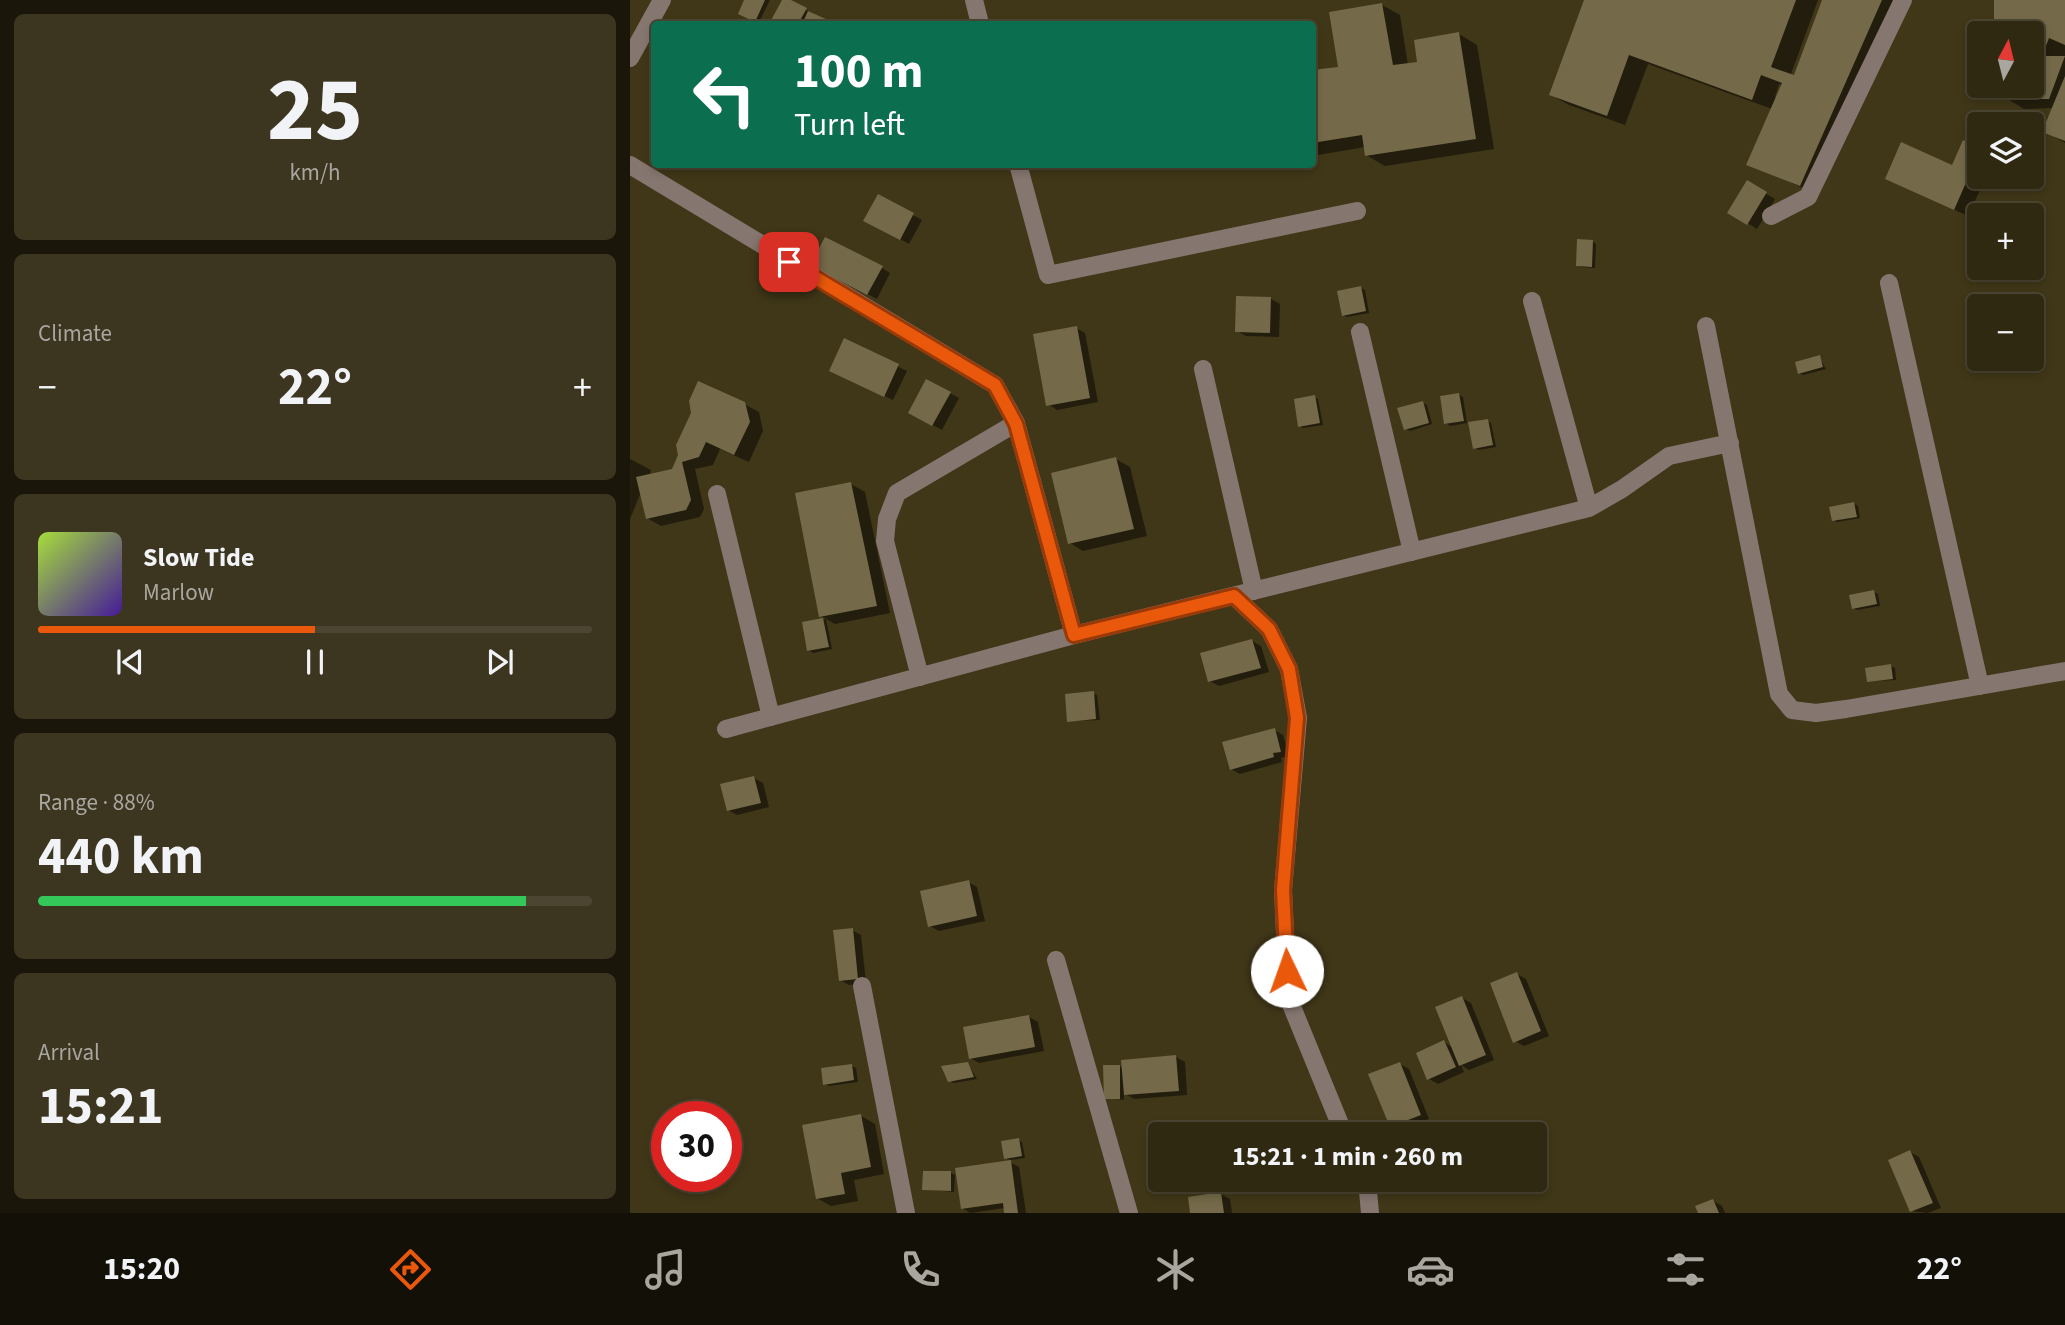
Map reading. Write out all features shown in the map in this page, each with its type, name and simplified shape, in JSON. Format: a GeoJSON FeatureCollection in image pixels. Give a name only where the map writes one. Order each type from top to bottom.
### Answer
{"type":"FeatureCollection","features":[{"type":"Feature","properties":{"kind":"street"},"geometry":{"type":"LineString","coordinates":[[651,21],[663,0]]}},
{"type":"Feature","properties":{"kind":"street"},"geometry":{"type":"LineString","coordinates":[[974,0],[979,21]]}},
{"type":"Feature","properties":{"kind":"street"},"geometry":{"type":"LineString","coordinates":[[1771,216],[1808,197],[1903,0]]}},
{"type":"Feature","properties":{"kind":"street"},"geometry":{"type":"LineString","coordinates":[[630,58],[651,21]]}},
{"type":"Feature","properties":{"kind":"street"},"geometry":{"type":"LineString","coordinates":[[630,165],[995,385],[1016,424],[1074,635]]}},
{"type":"Feature","properties":{"kind":"street"},"geometry":{"type":"LineString","coordinates":[[1019,168],[1048,275],[1357,211]]}},
{"type":"Feature","properties":{"kind":"street"},"geometry":{"type":"LineString","coordinates":[[1889,282],[1980,686]]}},
{"type":"Feature","properties":{"kind":"street"},"geometry":{"type":"LineString","coordinates":[[1532,301],[1589,508]]}},
{"type":"Feature","properties":{"kind":"street"},"geometry":{"type":"LineString","coordinates":[[1706,326],[1779,694],[1792,710],[1816,713],[2065,671]]}},
{"type":"Feature","properties":{"kind":"street"},"geometry":{"type":"LineString","coordinates":[[1360,332],[1412,552]]}},
{"type":"Feature","properties":{"kind":"street"},"geometry":{"type":"LineString","coordinates":[[1202,369],[1254,591]]}},
{"type":"Feature","properties":{"kind":"street"},"geometry":{"type":"LineString","coordinates":[[920,677],[885,541],[887,519],[897,493],[1016,424]]}},
{"type":"Feature","properties":{"kind":"street"},"geometry":{"type":"LineString","coordinates":[[726,729],[1074,635],[1589,508],[1622,489],[1668,456],[1730,443]]}},
{"type":"Feature","properties":{"kind":"street"},"geometry":{"type":"LineString","coordinates":[[717,494],[771,717]]}},
{"type":"Feature","properties":{"kind":"street"},"geometry":{"type":"LineString","coordinates":[[1234,596],[1269,629],[1289,669],[1297,718],[1283,890],[1288,997],[1339,1122]]}},
{"type":"Feature","properties":{"kind":"street"},"geometry":{"type":"LineString","coordinates":[[1056,960],[1129,1213]]}},
{"type":"Feature","properties":{"kind":"street"},"geometry":{"type":"LineString","coordinates":[[862,986],[906,1213]]}},
{"type":"Feature","properties":{"kind":"street"},"geometry":{"type":"LineString","coordinates":[[1368,1192],[1370,1213]]}},
{"type":"Feature","properties":{"kind":"building"},"geometry":{"type":"Polygon","coordinates":[[[744,0],[765,0],[755,21],[738,14],[744,0]]]}},
{"type":"Feature","properties":{"kind":"building"},"geometry":{"type":"Polygon","coordinates":[[[782,0],[791,0],[807,8],[800,21],[771,21],[782,0]]]}},
{"type":"Feature","properties":{"kind":"building"},"geometry":{"type":"Polygon","coordinates":[[[1584,0],[1796,0],[1771,67],[1794,75],[1822,0],[1882,0],[1800,186],[1746,165],[1782,83],[1761,75],[1752,100],[1629,55],[1607,116],[1549,95],[1584,0]]]}},
{"type":"Feature","properties":{"kind":"building"},"geometry":{"type":"Polygon","coordinates":[[[1994,0],[2065,0],[2065,45],[2049,38],[2044,51],[2044,21],[1994,21],[1994,0]]]}},
{"type":"Feature","properties":{"kind":"building"},"geometry":{"type":"Polygon","coordinates":[[[1382,3],[1393,65],[1417,62],[1414,40],[1459,32],[1476,139],[1365,156],[1362,135],[1316,142],[1316,70],[1338,67],[1329,12],[1382,3]]]}},
{"type":"Feature","properties":{"kind":"building"},"geometry":{"type":"Polygon","coordinates":[[[808,11],[830,21],[803,21],[808,11]]]}},
{"type":"Feature","properties":{"kind":"building"},"geometry":{"type":"Polygon","coordinates":[[[2044,56],[2065,56],[2049,99],[2004,99],[2044,98],[2044,56]]]}},
{"type":"Feature","properties":{"kind":"building"},"geometry":{"type":"Polygon","coordinates":[[[2065,76],[2065,141],[2044,133],[2065,76]]]}},
{"type":"Feature","properties":{"kind":"building"},"geometry":{"type":"Polygon","coordinates":[[[1963,140],[1967,142],[1967,180],[1954,210],[1885,179],[1901,142],[1952,165],[1963,140]]]}},
{"type":"Feature","properties":{"kind":"building"},"geometry":{"type":"Polygon","coordinates":[[[1747,180],[1767,192],[1747,225],[1727,213],[1747,180]]]}},
{"type":"Feature","properties":{"kind":"building"},"geometry":{"type":"Polygon","coordinates":[[[878,194],[914,213],[900,240],[863,221],[878,194]]]}},
{"type":"Feature","properties":{"kind":"building"},"geometry":{"type":"Polygon","coordinates":[[[825,237],[883,266],[867,295],[810,265],[825,237]]]}},
{"type":"Feature","properties":{"kind":"building"},"geometry":{"type":"Polygon","coordinates":[[[1577,239],[1593,240],[1592,267],[1576,266],[1577,239]]]}},
{"type":"Feature","properties":{"kind":"building"},"geometry":{"type":"Polygon","coordinates":[[[1361,286],[1366,311],[1342,316],[1337,291],[1361,286]]]}},
{"type":"Feature","properties":{"kind":"building"},"geometry":{"type":"Polygon","coordinates":[[[1236,296],[1271,297],[1270,333],[1235,332],[1236,296]]]}},
{"type":"Feature","properties":{"kind":"building"},"geometry":{"type":"Polygon","coordinates":[[[1077,326],[1090,398],[1046,406],[1033,334],[1077,326]]]}},
{"type":"Feature","properties":{"kind":"building"},"geometry":{"type":"Polygon","coordinates":[[[844,338],[899,364],[884,397],[829,371],[844,338]]]}},
{"type":"Feature","properties":{"kind":"building"},"geometry":{"type":"Polygon","coordinates":[[[1820,355],[1823,367],[1798,374],[1795,362],[1820,355]]]}},
{"type":"Feature","properties":{"kind":"building"},"geometry":{"type":"Polygon","coordinates":[[[926,379],[951,392],[932,426],[908,413],[926,379]]]}},
{"type":"Feature","properties":{"kind":"building"},"geometry":{"type":"Polygon","coordinates":[[[698,381],[745,402],[750,422],[734,455],[706,442],[699,457],[682,462],[691,500],[686,510],[646,519],[636,477],[672,469],[678,455],[676,445],[691,413],[689,401],[698,381]]]}},
{"type":"Feature","properties":{"kind":"building"},"geometry":{"type":"Polygon","coordinates":[[[1459,393],[1464,421],[1444,424],[1440,396],[1459,393]]]}},
{"type":"Feature","properties":{"kind":"building"},"geometry":{"type":"Polygon","coordinates":[[[1315,395],[1320,423],[1298,427],[1294,399],[1315,395]]]}},
{"type":"Feature","properties":{"kind":"building"},"geometry":{"type":"Polygon","coordinates":[[[1423,401],[1429,423],[1404,430],[1397,408],[1423,401]]]}},
{"type":"Feature","properties":{"kind":"building"},"geometry":{"type":"Polygon","coordinates":[[[1488,419],[1493,445],[1473,449],[1468,422],[1488,419]]]}},
{"type":"Feature","properties":{"kind":"building"},"geometry":{"type":"Polygon","coordinates":[[[1116,457],[1134,529],[1068,544],[1051,473],[1116,457]]]}},
{"type":"Feature","properties":{"kind":"building"},"geometry":{"type":"Polygon","coordinates":[[[851,482],[877,606],[819,617],[795,493],[851,482]]]}},
{"type":"Feature","properties":{"kind":"building"},"geometry":{"type":"Polygon","coordinates":[[[1854,502],[1857,517],[1832,521],[1829,507],[1854,502]]]}},
{"type":"Feature","properties":{"kind":"building"},"geometry":{"type":"Polygon","coordinates":[[[1874,590],[1877,604],[1852,609],[1849,595],[1874,590]]]}},
{"type":"Feature","properties":{"kind":"building"},"geometry":{"type":"Polygon","coordinates":[[[823,618],[829,647],[807,651],[802,622],[823,618]]]}},
{"type":"Feature","properties":{"kind":"building"},"geometry":{"type":"Polygon","coordinates":[[[1252,639],[1261,668],[1208,682],[1200,653],[1252,639]]]}},
{"type":"Feature","properties":{"kind":"building"},"geometry":{"type":"Polygon","coordinates":[[[1891,664],[1893,679],[1867,682],[1865,668],[1891,664]]]}},
{"type":"Feature","properties":{"kind":"building"},"geometry":{"type":"Polygon","coordinates":[[[1094,691],[1096,719],[1067,722],[1065,694],[1094,691]]]}},
{"type":"Feature","properties":{"kind":"building"},"geometry":{"type":"Polygon","coordinates":[[[1275,728],[1281,752],[1273,753],[1274,757],[1230,770],[1222,742],[1275,728]]]}},
{"type":"Feature","properties":{"kind":"building"},"geometry":{"type":"Polygon","coordinates":[[[754,776],[761,803],[727,811],[720,784],[754,776]]]}},
{"type":"Feature","properties":{"kind":"building"},"geometry":{"type":"Polygon","coordinates":[[[969,880],[977,916],[928,927],[920,891],[969,880]]]}},
{"type":"Feature","properties":{"kind":"building"},"geometry":{"type":"Polygon","coordinates":[[[853,928],[858,979],[839,981],[833,930],[853,928]]]}},
{"type":"Feature","properties":{"kind":"building"},"geometry":{"type":"Polygon","coordinates":[[[1517,972],[1541,1031],[1513,1043],[1490,983],[1517,972]]]}},
{"type":"Feature","properties":{"kind":"building"},"geometry":{"type":"Polygon","coordinates":[[[1462,996],[1486,1055],[1459,1066],[1435,1007],[1462,996]]]}},
{"type":"Feature","properties":{"kind":"building"},"geometry":{"type":"Polygon","coordinates":[[[1029,1015],[1035,1047],[969,1059],[963,1027],[1029,1015]]]}},
{"type":"Feature","properties":{"kind":"building"},"geometry":{"type":"Polygon","coordinates":[[[1444,1040],[1456,1067],[1427,1080],[1416,1053],[1444,1040]]]}},
{"type":"Feature","properties":{"kind":"building"},"geometry":{"type":"Polygon","coordinates":[[[1176,1055],[1179,1091],[1124,1095],[1121,1060],[1176,1055]]]}},
{"type":"Feature","properties":{"kind":"building"},"geometry":{"type":"Polygon","coordinates":[[[968,1062],[974,1077],[948,1082],[941,1066],[968,1062]]]}},
{"type":"Feature","properties":{"kind":"building"},"geometry":{"type":"Polygon","coordinates":[[[1400,1062],[1421,1115],[1403,1122],[1388,1122],[1368,1074],[1400,1062]]]}},
{"type":"Feature","properties":{"kind":"building"},"geometry":{"type":"Polygon","coordinates":[[[852,1064],[854,1080],[823,1085],[821,1068],[852,1064]]]}},
{"type":"Feature","properties":{"kind":"building"},"geometry":{"type":"Polygon","coordinates":[[[1103,1065],[1120,1065],[1120,1099],[1104,1099],[1103,1065]]]}},
{"type":"Feature","properties":{"kind":"building"},"geometry":{"type":"Polygon","coordinates":[[[861,1114],[871,1167],[841,1173],[845,1194],[816,1199],[802,1125],[861,1114]]]}},
{"type":"Feature","properties":{"kind":"building"},"geometry":{"type":"Polygon","coordinates":[[[1019,1138],[1022,1156],[1004,1159],[1001,1141],[1019,1138]]]}},
{"type":"Feature","properties":{"kind":"building"},"geometry":{"type":"Polygon","coordinates":[[[1910,1150],[1933,1203],[1910,1212],[1888,1160],[1910,1150]]]}},
{"type":"Feature","properties":{"kind":"building"},"geometry":{"type":"Polygon","coordinates":[[[1011,1160],[1018,1213],[1004,1213],[1003,1203],[961,1209],[955,1168],[1011,1160]]]}},
{"type":"Feature","properties":{"kind":"building"},"geometry":{"type":"Polygon","coordinates":[[[923,1171],[951,1171],[951,1191],[922,1190],[923,1171]]]}},
{"type":"Feature","properties":{"kind":"building"},"geometry":{"type":"Polygon","coordinates":[[[1221,1192],[1224,1213],[1190,1213],[1188,1197],[1221,1192]]]}},
{"type":"Feature","properties":{"kind":"building"},"geometry":{"type":"Polygon","coordinates":[[[1713,1199],[1719,1213],[1698,1213],[1695,1206],[1713,1199]]]}},
{"type":"Feature","properties":{"kind":"route"},"geometry":{"type":"LineString","coordinates":[[789,262],[995,385],[1016,424],[1074,635],[1234,596],[1269,629],[1289,669],[1297,718],[1283,890],[1287,971]]}}]}
